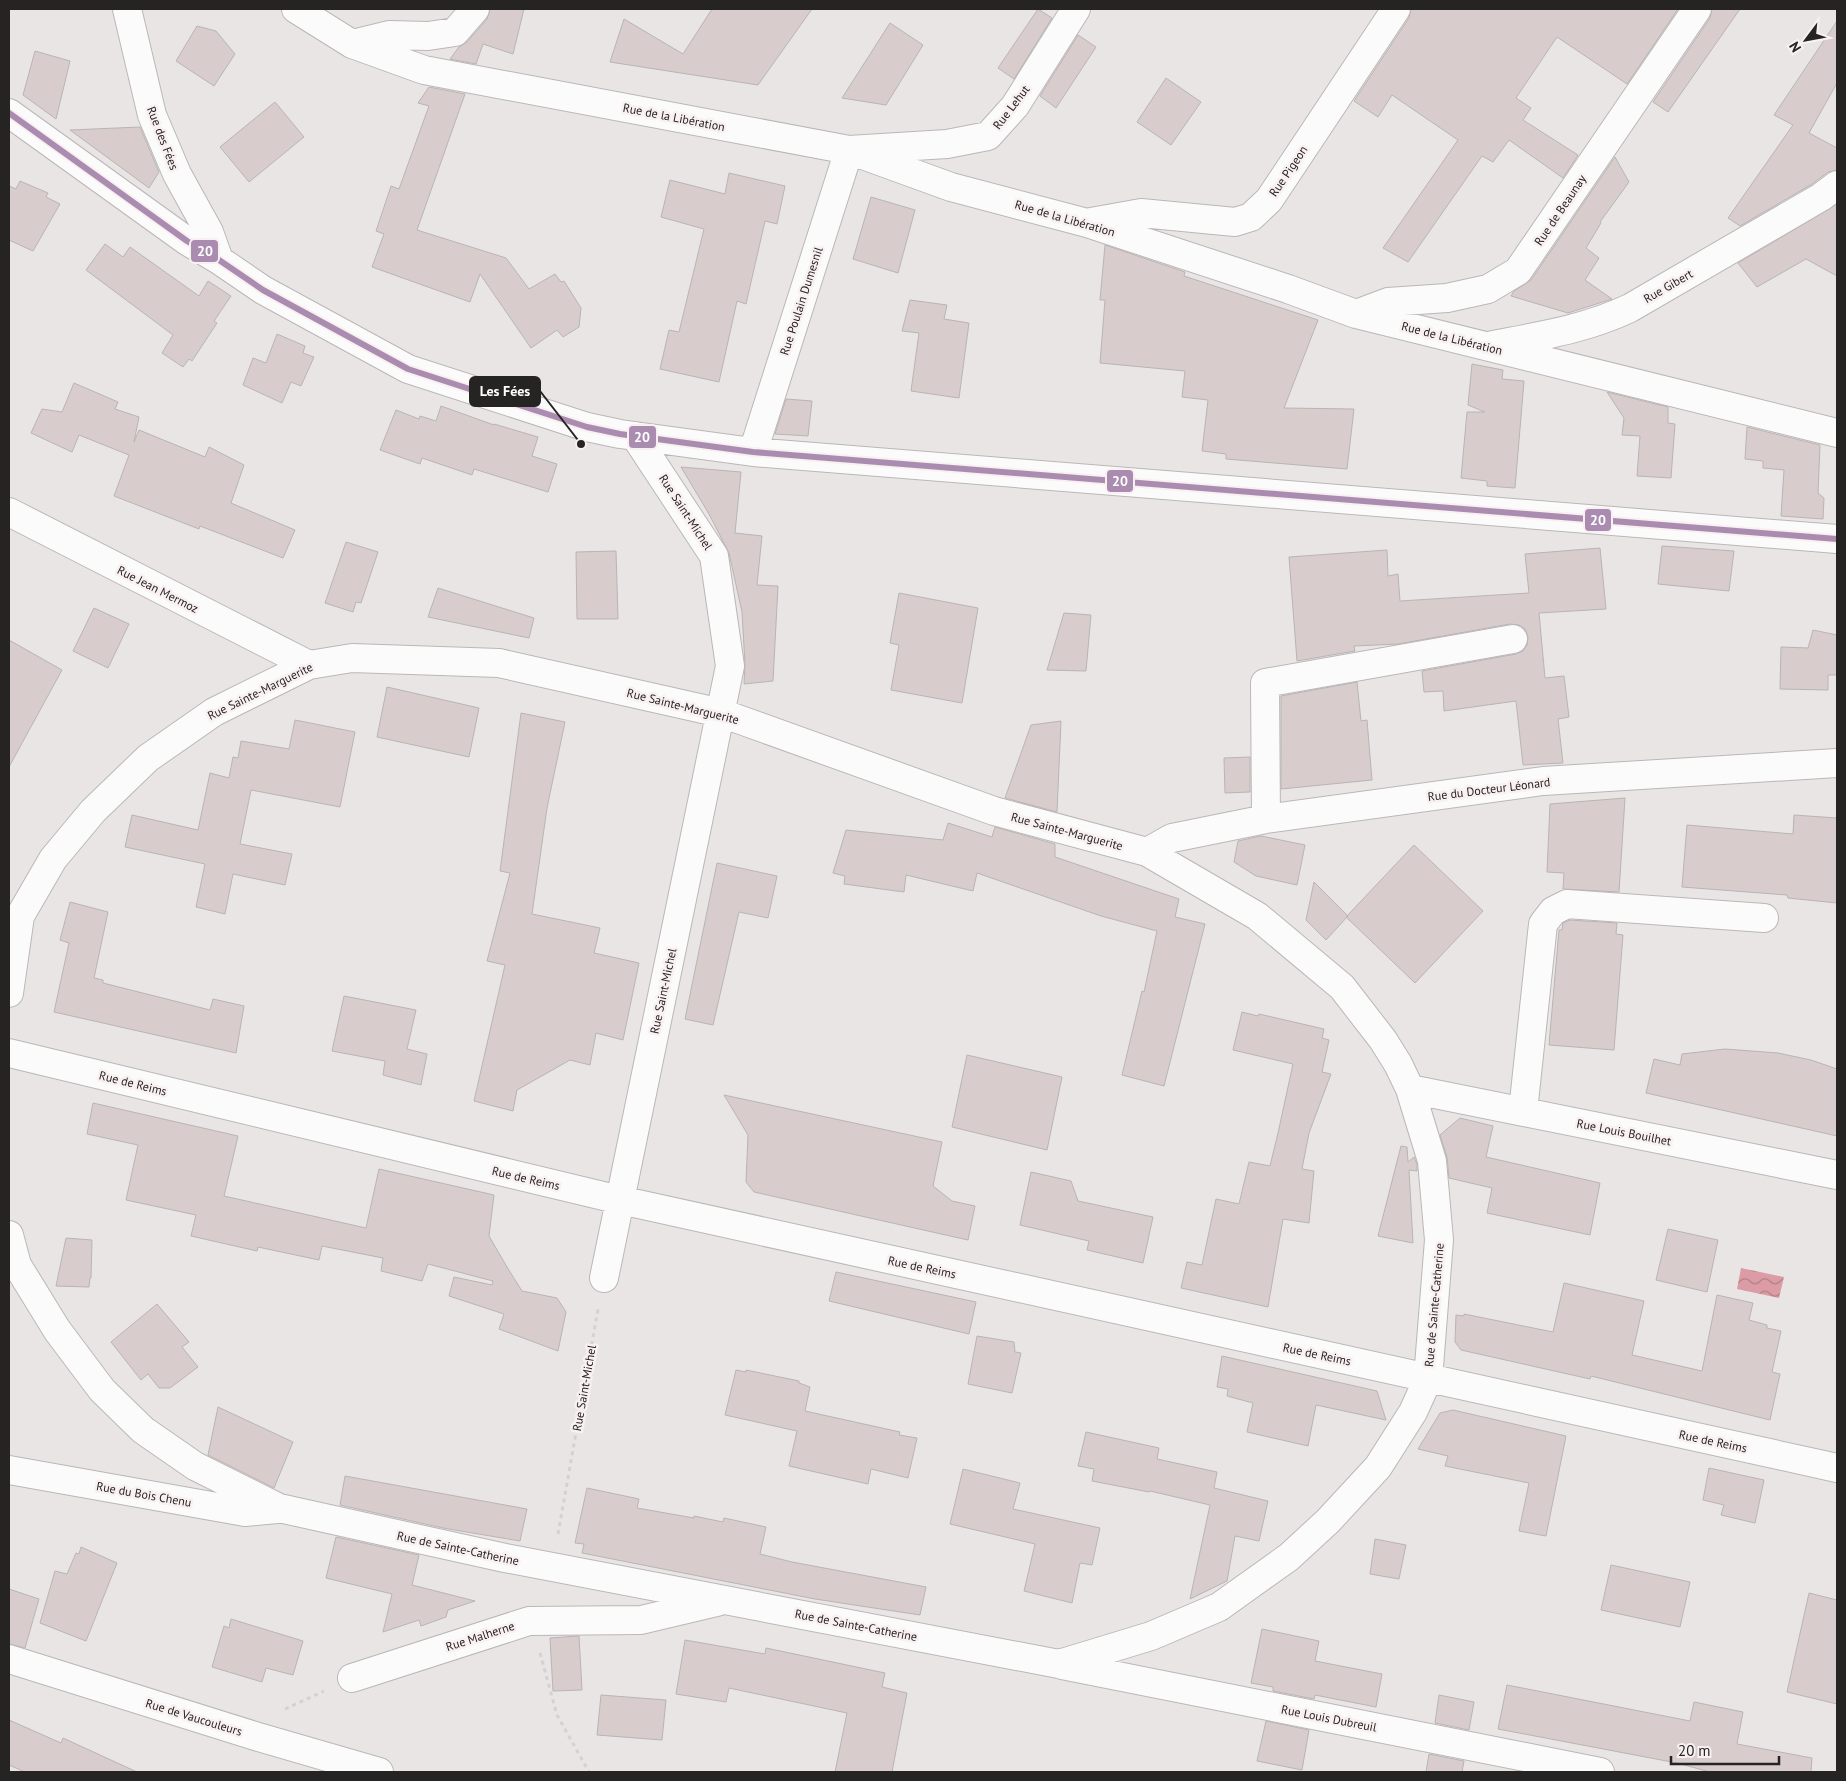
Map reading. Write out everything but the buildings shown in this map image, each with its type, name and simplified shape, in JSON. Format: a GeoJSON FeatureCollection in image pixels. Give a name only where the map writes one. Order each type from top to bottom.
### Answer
{"type":"FeatureCollection","features":[{"type":"Feature","properties":{"kind":"street","name":"Rue des Fées"},"geometry":{"type":"LineString","coordinates":[[126,9],[152,115],[177,174],[209,232],[219,260]]}},
{"type":"Feature","properties":{"kind":"street","name":"Rue de la Libération"},"geometry":{"type":"LineString","coordinates":[[296,9],[352,44],[424,70],[850,150],[951,187],[1087,223],[1288,289],[1356,314],[1837,433]]}},
{"type":"Feature","properties":{"kind":"street"},"geometry":{"type":"LineString","coordinates":[[352,44],[389,35],[428,36],[455,32],[475,9]]}},
{"type":"Feature","properties":{"kind":"street","name":"Rue Lehut"},"geometry":{"type":"LineString","coordinates":[[850,150],[947,144],[988,136],[1015,106],[1076,9]]}},
{"type":"Feature","properties":{"kind":"street","name":"Rue Pigeon"},"geometry":{"type":"LineString","coordinates":[[1087,223],[1141,213],[1235,222],[1250,217],[1269,200],[1396,9]]}},
{"type":"Feature","properties":{"kind":"street","name":"Rue de Beaunay"},"geometry":{"type":"LineString","coordinates":[[1356,314],[1388,302],[1447,298],[1488,289],[1518,271],[1697,9]]}},
{"type":"Feature","properties":{"kind":"street"},"geometry":{"type":"LineString","coordinates":[[9,113],[187,241],[263,290],[408,369],[587,427],[635,436],[753,452],[1837,539]]}},
{"type":"Feature","properties":{"kind":"street","name":"Rue Poulain Dumesnil"},"geometry":{"type":"LineString","coordinates":[[753,452],[850,150]]}},
{"type":"Feature","properties":{"kind":"street","name":"Rue Gibert"},"geometry":{"type":"LineString","coordinates":[[1482,346],[1603,321],[1630,308],[1821,197],[1837,185]]}},
{"type":"Feature","properties":{"kind":"street","name":"Rue Saint-Michel"},"geometry":{"type":"LineString","coordinates":[[604,1278],[730,666],[714,556],[635,436]]}},
{"type":"Feature","properties":{"kind":"street","name":"Rue Jean Mermoz"},"geometry":{"type":"LineString","coordinates":[[9,512],[309,665]]}},
{"type":"Feature","properties":{"kind":"street"},"geometry":{"type":"LineString","coordinates":[[1266,819],[1265,683],[1513,639]]}},
{"type":"Feature","properties":{"kind":"street","name":"Rue Sainte-Marguerite"},"geometry":{"type":"LineString","coordinates":[[9,993],[15,912],[53,859],[93,811],[148,758],[214,712],[309,665],[352,658],[500,663],[720,713],[994,811],[1148,852],[1257,916],[1342,987],[1382,1040],[1410,1089]]}},
{"type":"Feature","properties":{"kind":"street","name":"Rue du Docteur Léonard"},"geometry":{"type":"LineString","coordinates":[[1148,852],[1172,838],[1266,819],[1543,781],[1837,763]]}},
{"type":"Feature","properties":{"kind":"street"},"geometry":{"type":"LineString","coordinates":[[1523,1111],[1543,924],[1553,911],[1566,904],[1764,918]]}},
{"type":"Feature","properties":{"kind":"street","name":"Rue de Reims"},"geometry":{"type":"LineString","coordinates":[[9,1053],[620,1200],[1837,1468]]}},
{"type":"Feature","properties":{"kind":"street","name":"Rue Louis Bouilhet"},"geometry":{"type":"LineString","coordinates":[[1410,1089],[1837,1174]]}},
{"type":"Feature","properties":{"kind":"street","name":"Rue de Sainte-Catherine"},"geometry":{"type":"LineString","coordinates":[[9,1235],[17,1265],[57,1330],[102,1390],[143,1430],[195,1466],[279,1508],[495,1556],[1059,1664],[1151,1636],[1219,1607],[1289,1557],[1328,1522],[1378,1467],[1413,1412],[1428,1379],[1439,1240],[1432,1161],[1410,1089]]}},
{"type":"Feature","properties":{"kind":"street","name":"Rue du Bois Chenu"},"geometry":{"type":"LineString","coordinates":[[9,1470],[245,1512],[279,1508]]}},
{"type":"Feature","properties":{"kind":"street","name":"Rue Malherne"},"geometry":{"type":"LineString","coordinates":[[352,1678],[529,1621],[642,1620],[726,1600]]}},
{"type":"Feature","properties":{"kind":"street","name":"Rue de Vaucouleurs"},"geometry":{"type":"LineString","coordinates":[[9,1659],[255,1736],[379,1772]]}},
{"type":"Feature","properties":{"kind":"street","name":"Rue Louis Dubreuil"},"geometry":{"type":"LineString","coordinates":[[1059,1664],[1600,1772]]}},
{"type":"Feature","properties":{"kind":"path","name":"Rue Saint-Michel"},"geometry":{"type":"LineString","coordinates":[[552,1567],[604,1278]]}},
{"type":"Feature","properties":{"kind":"path"},"geometry":{"type":"LineString","coordinates":[[529,1621],[557,1715],[589,1772]]}},
{"type":"Feature","properties":{"kind":"path"},"geometry":{"type":"LineString","coordinates":[[255,1736],[274,1714],[352,1678]]}},
{"type":"Feature","properties":{"kind":"water"},"geometry":{"type":"Polygon","coordinates":[[[1741,1268],[1784,1277],[1779,1298],[1737,1289],[1741,1268]]]}},
{"type":"Feature","properties":{"kind":"transit line","name":"20"},"geometry":{"type":"LineString","coordinates":[[9,113],[187,241],[263,290],[408,369],[587,427],[620,434],[753,452],[1837,539]]}},
{"type":"Feature","properties":{"kind":"place","name":"Les Fées"},"geometry":{"type":"Point","coordinates":[581,444]}}]}
